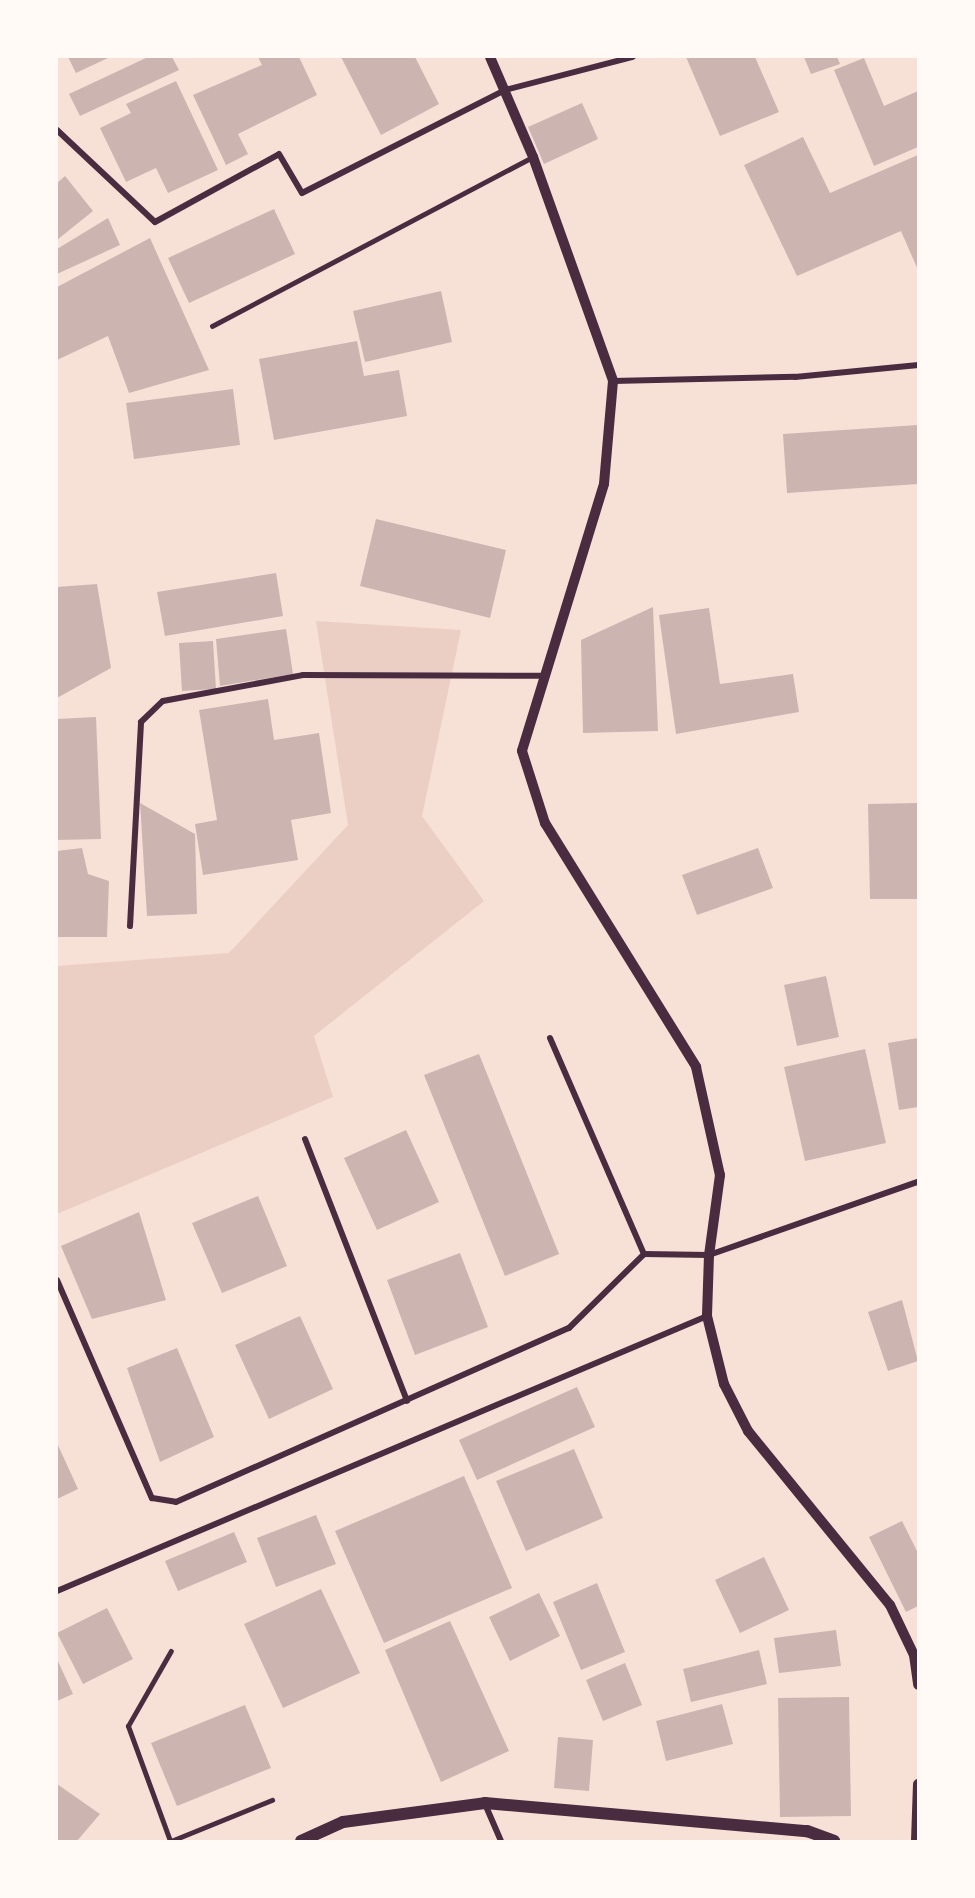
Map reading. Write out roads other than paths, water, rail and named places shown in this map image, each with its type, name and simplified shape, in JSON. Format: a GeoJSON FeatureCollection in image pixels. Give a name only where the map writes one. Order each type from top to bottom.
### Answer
{"type":"FeatureCollection","features":[{"type":"Feature","properties":{"kind":"main road"},"geometry":{"type":"LineString","coordinates":[[301,1841],[343,1822],[485,1803],[807,1831],[834,1841]]}},
{"type":"Feature","properties":{"kind":"street"},"geometry":{"type":"LineString","coordinates":[[490,57],[533,157],[613,381],[604,484],[549,676],[522,751],[545,823],[696,1067],[720,1175],[709,1255],[707,1316],[724,1384],[748,1431],[890,1605],[914,1655],[918,1684]]}},
{"type":"Feature","properties":{"kind":"street"},"geometry":{"type":"LineString","coordinates":[[57,130],[155,222],[279,154],[302,193],[505,90],[633,57]]}},
{"type":"Feature","properties":{"kind":"street"},"geometry":{"type":"LineString","coordinates":[[613,381],[795,377],[918,365]]}},
{"type":"Feature","properties":{"kind":"street"},"geometry":{"type":"LineString","coordinates":[[130,926],[141,722],[163,701],[303,675],[549,676]]}},
{"type":"Feature","properties":{"kind":"street"},"geometry":{"type":"LineString","coordinates":[[550,1038],[644,1254]]}},
{"type":"Feature","properties":{"kind":"street"},"geometry":{"type":"LineString","coordinates":[[305,1139],[408,1401]]}},
{"type":"Feature","properties":{"kind":"street"},"geometry":{"type":"LineString","coordinates":[[57,1280],[152,1498],[176,1502],[569,1328],[644,1254],[709,1255],[918,1182]]}},
{"type":"Feature","properties":{"kind":"street"},"geometry":{"type":"LineString","coordinates":[[57,1591],[707,1316]]}},
{"type":"Feature","properties":{"kind":"street"},"geometry":{"type":"LineString","coordinates":[[916,1841],[918,1784]]}},
{"type":"Feature","properties":{"kind":"street"},"geometry":{"type":"LineString","coordinates":[[485,1803],[501,1841]]}},
{"type":"Feature","properties":{"kind":"lane"},"geometry":{"type":"LineString","coordinates":[[212,326],[533,157]]}},
{"type":"Feature","properties":{"kind":"lane"},"geometry":{"type":"LineString","coordinates":[[171,1651],[128,1726],[170,1841],[272,1800]]}}]}
